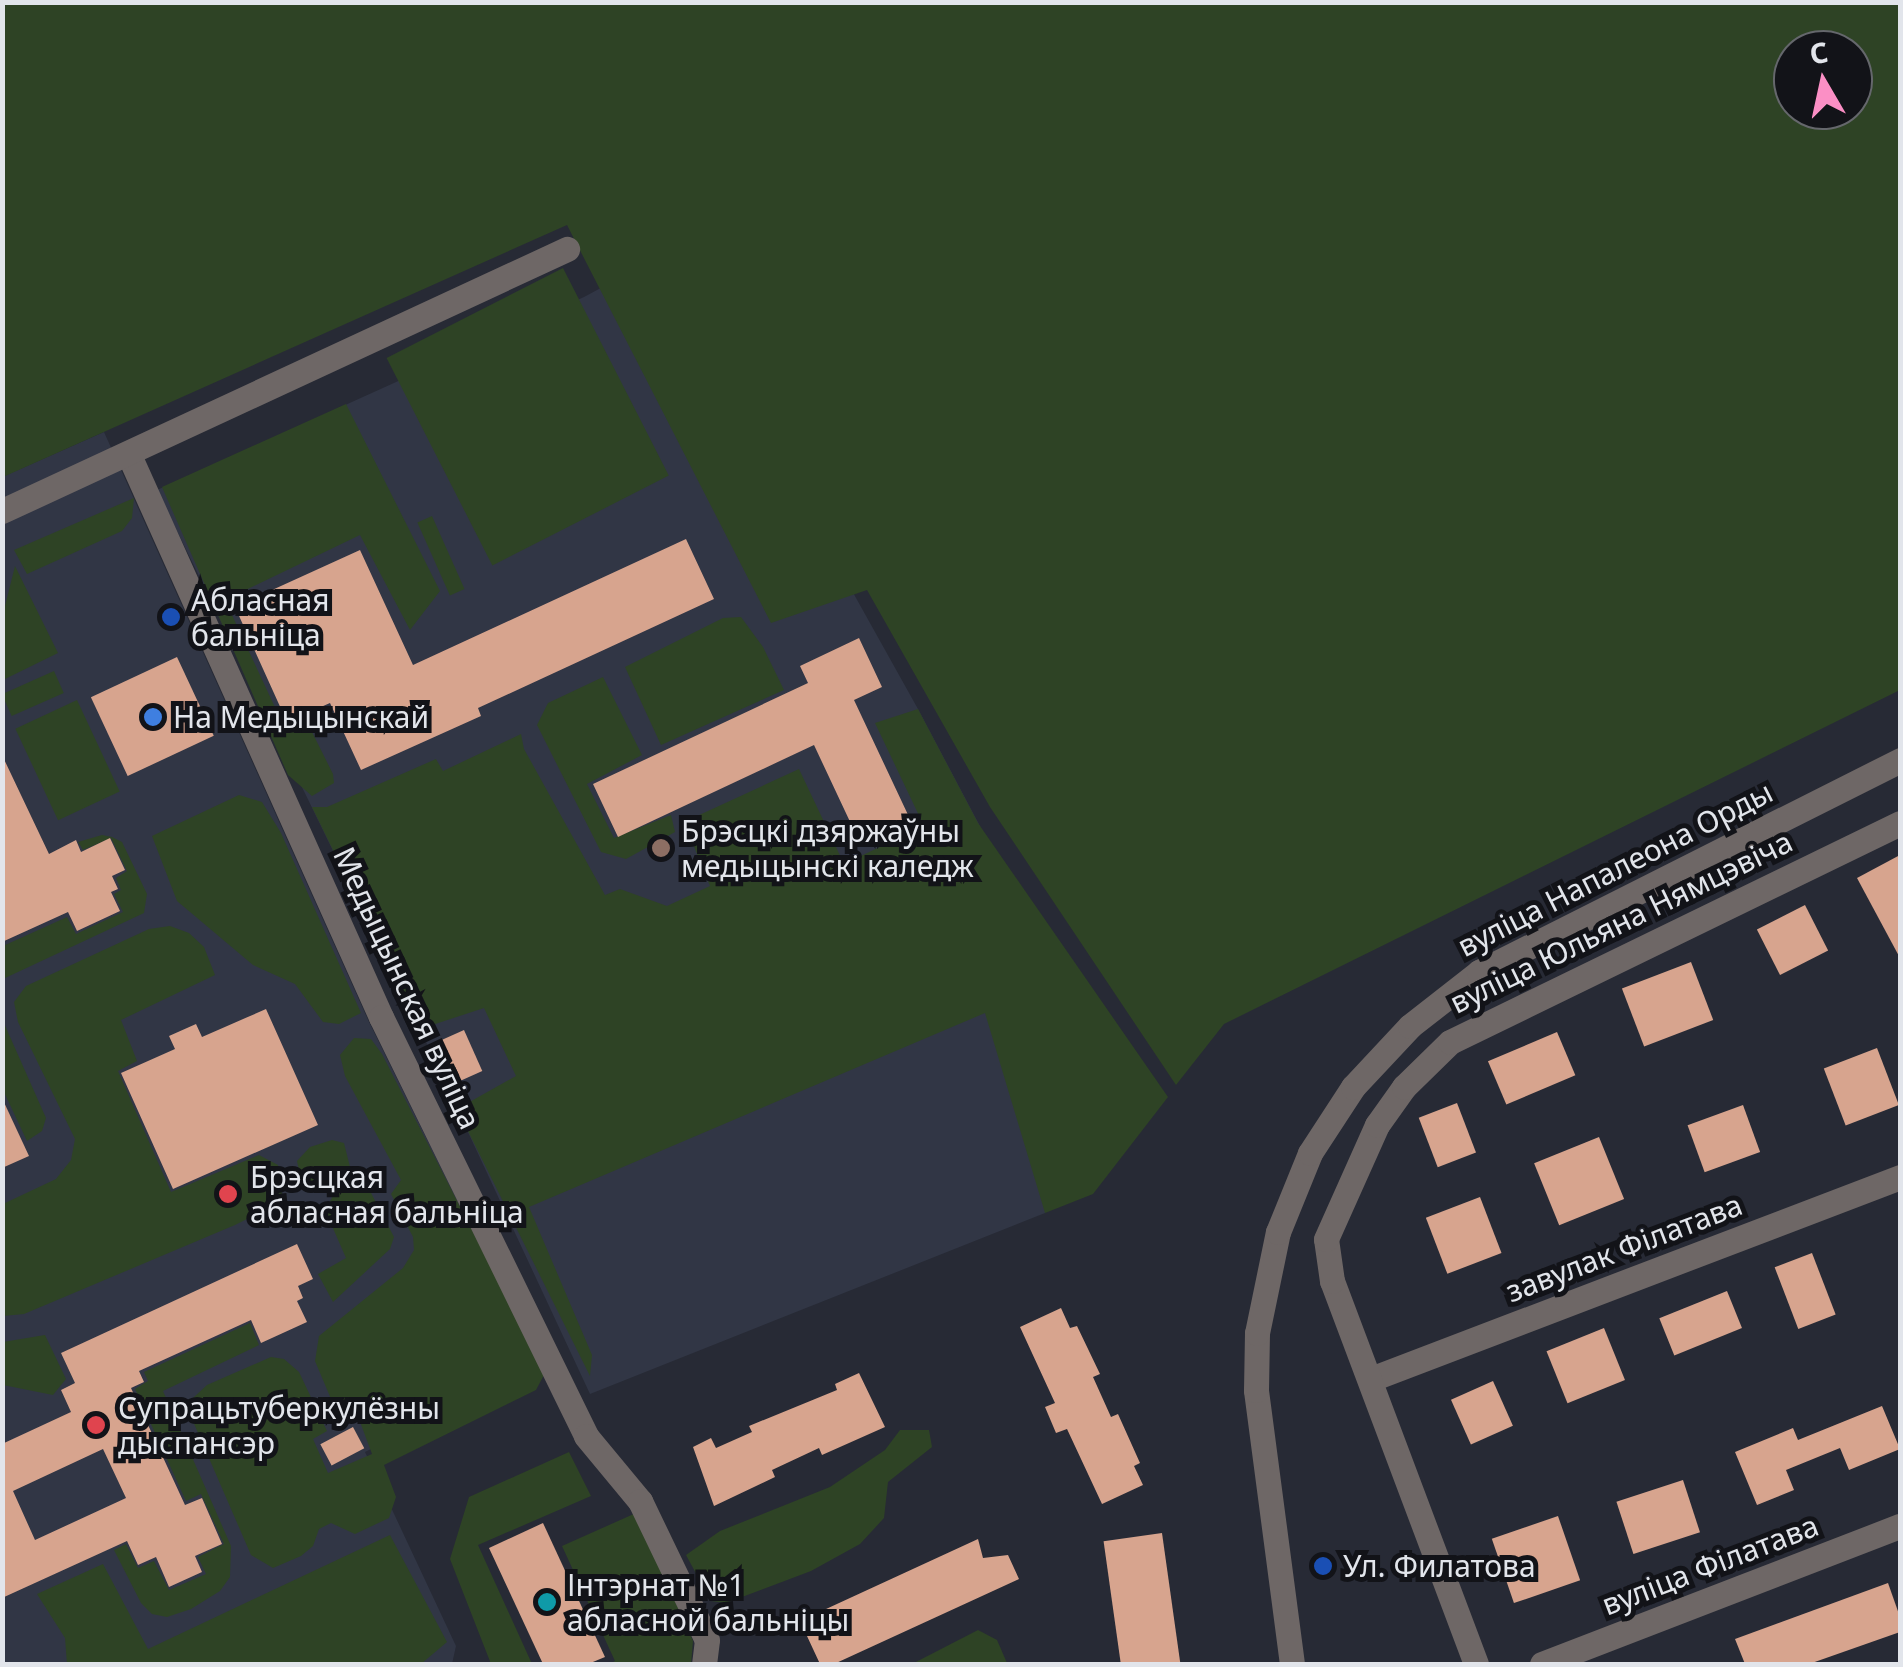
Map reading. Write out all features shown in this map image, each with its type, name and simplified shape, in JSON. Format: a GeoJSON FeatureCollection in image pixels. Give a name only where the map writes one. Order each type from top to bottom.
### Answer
{"type":"FeatureCollection","features":[{"type":"Feature","properties":{"kind":"street"},"geometry":{"type":"LineString","coordinates":[[2,511],[568,249]]}},
{"type":"Feature","properties":{"kind":"street","name":"Медыцынская вуліца"},"geometry":{"type":"LineString","coordinates":[[129,455],[432,1124],[586,1436],[640,1501],[706,1652]]}},
{"type":"Feature","properties":{"kind":"street","name":"вуліца Напалеона Орды"},"geometry":{"type":"LineString","coordinates":[[1292,1664],[1256,1390],[1263,1290],[1278,1232],[1310,1153],[1353,1087],[1410,1026],[1479,972],[1900,760]]}},
{"type":"Feature","properties":{"kind":"street","name":"вуліца Юльяна Нямцэвіча"},"geometry":{"type":"LineString","coordinates":[[1476,1664],[1332,1281],[1326,1239],[1377,1124],[1422,1066],[1450,1042],[1900,822]]}},
{"type":"Feature","properties":{"kind":"street","name":"завулак Філатава"},"geometry":{"type":"LineString","coordinates":[[1370,1380],[1900,1178]]}},
{"type":"Feature","properties":{"kind":"street","name":"вуліца Філатава"},"geometry":{"type":"LineString","coordinates":[[1542,1664],[1900,1526]]}},
{"type":"Feature","properties":{"kind":"shaded area","name":"Брэсцкі дзяржаўны медыцынскі каледж"},"geometry":{"type":"Polygon","coordinates":[[[664,254],[918,709],[1108,1068],[1045,1213],[590,1394],[420,1029],[157,490],[584,297],[664,254]]]}},
{"type":"Feature","properties":{"kind":"shaded area","name":"Брэсцкая абласная бальніца"},"geometry":{"type":"Polygon","coordinates":[[[104,432],[369,1022],[539,1366],[365,1452],[456,1646],[452,1664],[3,1664],[2,477],[104,432]]]}},
{"type":"Feature","properties":{"kind":"green space"},"geometry":{"type":"Polygon","coordinates":[[[2,3],[1900,3],[1900,690],[1224,1024],[1176,1085],[990,807],[867,590],[771,623],[567,225],[3,477],[2,3]]]}},
{"type":"Feature","properties":{"kind":"green space"},"geometry":{"type":"Polygon","coordinates":[[[563,268],[669,476],[492,565],[387,358],[563,268]]]}},
{"type":"Feature","properties":{"kind":"green space"},"geometry":{"type":"Polygon","coordinates":[[[346,404],[440,591],[410,630],[360,535],[225,600],[286,731],[307,722],[333,774],[334,783],[312,796],[288,775],[162,487],[346,404]]]}},
{"type":"Feature","properties":{"kind":"green space"},"geometry":{"type":"Polygon","coordinates":[[[134,498],[132,518],[122,531],[27,574],[14,550],[134,498]]]}},
{"type":"Feature","properties":{"kind":"green space"},"geometry":{"type":"Polygon","coordinates":[[[432,516],[465,589],[450,596],[417,523],[432,516]]]}},
{"type":"Feature","properties":{"kind":"green space"},"geometry":{"type":"Polygon","coordinates":[[[15,566],[58,653],[3,680],[3,614],[15,566]]]}},
{"type":"Feature","properties":{"kind":"green space"},"geometry":{"type":"Polygon","coordinates":[[[741,617],[763,647],[784,690],[661,745],[625,667],[723,618],[741,617]]]}},
{"type":"Feature","properties":{"kind":"green space"},"geometry":{"type":"Polygon","coordinates":[[[54,671],[64,693],[12,716],[2,694],[54,671]]]}},
{"type":"Feature","properties":{"kind":"green space"},"geometry":{"type":"Polygon","coordinates":[[[603,677],[642,755],[587,784],[614,838],[671,815],[675,832],[626,859],[601,852],[537,725],[548,703],[603,677]]]}},
{"type":"Feature","properties":{"kind":"green space"},"geometry":{"type":"Polygon","coordinates":[[[77,700],[120,792],[58,820],[15,729],[77,700]]]}},
{"type":"Feature","properties":{"kind":"green space"},"geometry":{"type":"Polygon","coordinates":[[[918,709],[978,823],[1168,1097],[1093,1194],[1045,1213],[985,1013],[529,1207],[592,1355],[590,1376],[457,1109],[516,1076],[484,1008],[420,1029],[312,807],[327,807],[436,759],[443,771],[521,734],[524,749],[605,895],[620,889],[667,906],[710,886],[684,822],[799,769],[844,864],[924,826],[875,723],[918,709]]]}},
{"type":"Feature","properties":{"kind":"green space"},"geometry":{"type":"Polygon","coordinates":[[[239,795],[262,802],[281,833],[361,1013],[339,1024],[323,1022],[295,984],[253,965],[177,901],[152,836],[239,795]]]}},
{"type":"Feature","properties":{"kind":"green space"},"geometry":{"type":"Polygon","coordinates":[[[102,835],[112,837],[122,842],[147,894],[144,913],[3,979],[3,946],[67,917],[76,934],[123,912],[114,894],[121,890],[116,878],[127,871],[111,838],[83,850],[78,842],[102,835]]]}},
{"type":"Feature","properties":{"kind":"green space"},"geometry":{"type":"Polygon","coordinates":[[[170,926],[189,933],[204,947],[215,975],[121,1020],[137,1061],[118,1071],[171,1192],[259,1155],[278,1165],[282,1194],[273,1206],[235,1225],[24,1314],[3,1316],[3,1204],[56,1179],[71,1160],[75,1139],[18,1022],[14,1002],[26,986],[149,929],[170,926]]]}},
{"type":"Feature","properties":{"kind":"green space"},"geometry":{"type":"Polygon","coordinates":[[[3,1021],[46,1118],[42,1131],[27,1141],[3,1090],[3,1021]]]}},
{"type":"Feature","properties":{"kind":"green space"},"geometry":{"type":"Polygon","coordinates":[[[354,1038],[371,1039],[382,1054],[545,1373],[536,1390],[384,1465],[396,1497],[389,1518],[355,1534],[331,1523],[319,1529],[313,1546],[301,1556],[273,1568],[251,1555],[192,1419],[193,1398],[207,1385],[271,1357],[284,1359],[299,1372],[327,1431],[313,1439],[328,1473],[372,1454],[359,1419],[342,1425],[315,1361],[319,1336],[403,1268],[414,1250],[413,1237],[391,1194],[401,1180],[345,1076],[340,1055],[354,1038]]]}},
{"type":"Feature","properties":{"kind":"green space"},"geometry":{"type":"Polygon","coordinates":[[[332,1140],[344,1143],[350,1167],[338,1177],[315,1185],[307,1182],[300,1175],[297,1161],[310,1147],[332,1140]]]}},
{"type":"Feature","properties":{"kind":"green space"},"geometry":{"type":"Polygon","coordinates":[[[355,1186],[370,1191],[394,1237],[390,1249],[333,1302],[318,1274],[346,1258],[325,1210],[333,1196],[355,1186]]]}},
{"type":"Feature","properties":{"kind":"green space"},"geometry":{"type":"Polygon","coordinates":[[[250,1323],[259,1345],[163,1391],[231,1546],[230,1577],[220,1591],[191,1609],[167,1617],[152,1614],[141,1603],[114,1550],[126,1544],[138,1568],[154,1561],[169,1590],[206,1574],[198,1557],[224,1544],[201,1494],[186,1501],[135,1389],[148,1381],[144,1372],[250,1323]]]}},
{"type":"Feature","properties":{"kind":"green space"},"geometry":{"type":"Polygon","coordinates":[[[45,1335],[66,1379],[53,1395],[3,1385],[3,1342],[45,1335]]]}},
{"type":"Feature","properties":{"kind":"green space"},"geometry":{"type":"Polygon","coordinates":[[[900,1430],[929,1430],[932,1447],[888,1482],[884,1518],[860,1544],[811,1571],[726,1603],[711,1601],[686,1555],[720,1531],[830,1487],[885,1450],[900,1430]]]}},
{"type":"Feature","properties":{"kind":"green space"},"geometry":{"type":"Polygon","coordinates":[[[569,1452],[591,1496],[478,1545],[532,1664],[491,1664],[450,1559],[469,1497],[569,1452]]]}},
{"type":"Feature","properties":{"kind":"green space"},"geometry":{"type":"Polygon","coordinates":[[[636,1513],[693,1641],[691,1664],[609,1664],[615,1661],[562,1546],[636,1513]]]}},
{"type":"Feature","properties":{"kind":"green space"},"geometry":{"type":"Polygon","coordinates":[[[390,1535],[447,1642],[421,1664],[67,1664],[65,1638],[37,1594],[103,1564],[148,1649],[390,1535]]]}},
{"type":"Feature","properties":{"kind":"green space"},"geometry":{"type":"Polygon","coordinates":[[[978,1630],[997,1640],[1007,1663],[912,1664],[978,1630]]]}},
{"type":"Feature","properties":{"kind":"building"},"geometry":{"type":"Polygon","coordinates":[[[686,539],[714,599],[478,708],[481,716],[361,770],[330,703],[287,722],[235,607],[360,550],[413,665],[686,539]]]}},
{"type":"Feature","properties":{"kind":"building"},"geometry":{"type":"Polygon","coordinates":[[[859,638],[882,687],[854,700],[910,819],[860,843],[814,745],[618,837],[593,784],[808,683],[800,666],[859,638]]]}},
{"type":"Feature","properties":{"kind":"building","name":"На Медыцынскай"},"geometry":{"type":"Polygon","coordinates":[[[177,657],[214,736],[128,776],[91,697],[177,657]]]}},
{"type":"Feature","properties":{"kind":"building"},"geometry":{"type":"Polygon","coordinates":[[[2,755],[49,854],[76,840],[81,852],[110,838],[125,870],[112,876],[118,889],[111,892],[120,911],[77,931],[68,912],[2,942],[2,755]]]}},
{"type":"Feature","properties":{"kind":"building"},"geometry":{"type":"Polygon","coordinates":[[[1900,855],[1900,958],[1857,878],[1900,855]]]}},
{"type":"Feature","properties":{"kind":"building"},"geometry":{"type":"Polygon","coordinates":[[[1805,905],[1828,950],[1780,975],[1757,930],[1805,905]]]}},
{"type":"Feature","properties":{"kind":"building"},"geometry":{"type":"Polygon","coordinates":[[[1691,962],[1713,1020],[1644,1046],[1622,989],[1691,962]]]}},
{"type":"Feature","properties":{"kind":"building"},"geometry":{"type":"Polygon","coordinates":[[[266,1009],[318,1125],[173,1189],[121,1073],[175,1049],[169,1036],[196,1024],[202,1037],[266,1009]]]}},
{"type":"Feature","properties":{"kind":"building"},"geometry":{"type":"Polygon","coordinates":[[[464,1030],[482,1071],[452,1085],[434,1043],[464,1030]]]}},
{"type":"Feature","properties":{"kind":"building"},"geometry":{"type":"Polygon","coordinates":[[[1557,1032],[1575,1075],[1506,1105],[1488,1061],[1557,1032]]]}},
{"type":"Feature","properties":{"kind":"building"},"geometry":{"type":"Polygon","coordinates":[[[1877,1048],[1899,1105],[1846,1125],[1824,1068],[1877,1048]]]}},
{"type":"Feature","properties":{"kind":"building"},"geometry":{"type":"Polygon","coordinates":[[[2,1098],[29,1156],[2,1168],[2,1098]]]}},
{"type":"Feature","properties":{"kind":"building"},"geometry":{"type":"Polygon","coordinates":[[[1457,1103],[1476,1152],[1438,1167],[1419,1118],[1457,1103]]]}},
{"type":"Feature","properties":{"kind":"building"},"geometry":{"type":"Polygon","coordinates":[[[1743,1105],[1760,1152],[1705,1172],[1688,1125],[1743,1105]]]}},
{"type":"Feature","properties":{"kind":"building"},"geometry":{"type":"Polygon","coordinates":[[[1599,1137],[1624,1199],[1559,1225],[1534,1163],[1599,1137]]]}},
{"type":"Feature","properties":{"kind":"building"},"geometry":{"type":"Polygon","coordinates":[[[1480,1197],[1502,1253],[1447,1274],[1426,1218],[1480,1197]]]}},
{"type":"Feature","properties":{"kind":"building","name":"Супрацьтуберкулёзны дыспансэр"},"geometry":{"type":"Polygon","coordinates":[[[297,1244],[313,1279],[298,1286],[303,1298],[297,1301],[307,1322],[261,1343],[251,1320],[139,1371],[144,1382],[131,1388],[185,1505],[202,1498],[222,1544],[195,1556],[202,1572],[169,1587],[156,1557],[138,1565],[127,1541],[2,1598],[2,1444],[71,1412],[61,1390],[75,1383],[61,1353],[297,1244]],[[103,1449],[13,1491],[35,1540],[126,1498],[103,1449]]]}},
{"type":"Feature","properties":{"kind":"building"},"geometry":{"type":"Polygon","coordinates":[[[1812,1253],[1836,1315],[1798,1329],[1775,1267],[1812,1253]]]}},
{"type":"Feature","properties":{"kind":"building"},"geometry":{"type":"Polygon","coordinates":[[[1727,1291],[1742,1328],[1674,1355],[1659,1318],[1727,1291]]]}},
{"type":"Feature","properties":{"kind":"building"},"geometry":{"type":"Polygon","coordinates":[[[1061,1308],[1070,1328],[1077,1326],[1100,1374],[1093,1377],[1111,1417],[1118,1414],[1140,1463],[1134,1466],[1143,1485],[1102,1504],[1067,1429],[1056,1433],[1045,1407],[1055,1403],[1020,1327],[1061,1308]]]}},
{"type":"Feature","properties":{"kind":"building"},"geometry":{"type":"Polygon","coordinates":[[[1604,1328],[1625,1380],[1567,1403],[1547,1351],[1604,1328]]]}},
{"type":"Feature","properties":{"kind":"building"},"geometry":{"type":"Polygon","coordinates":[[[859,1373],[885,1427],[822,1455],[819,1448],[772,1470],[775,1477],[714,1506],[693,1447],[711,1438],[716,1448],[752,1432],[749,1426],[837,1390],[835,1384],[859,1373]]]}},
{"type":"Feature","properties":{"kind":"building"},"geometry":{"type":"Polygon","coordinates":[[[1493,1381],[1513,1426],[1471,1444],[1451,1400],[1493,1381]]]}},
{"type":"Feature","properties":{"kind":"building"},"geometry":{"type":"Polygon","coordinates":[[[1882,1406],[1900,1449],[1849,1470],[1840,1448],[1786,1470],[1794,1490],[1757,1505],[1735,1452],[1793,1428],[1798,1440],[1882,1406]]]}},
{"type":"Feature","properties":{"kind":"building"},"geometry":{"type":"Polygon","coordinates":[[[353,1427],[364,1448],[332,1466],[320,1444],[353,1427]]]}},
{"type":"Feature","properties":{"kind":"building"},"geometry":{"type":"Polygon","coordinates":[[[1683,1480],[1700,1532],[1633,1554],[1616,1502],[1683,1480]]]}},
{"type":"Feature","properties":{"kind":"building"},"geometry":{"type":"Polygon","coordinates":[[[1558,1516],[1580,1580],[1514,1603],[1492,1539],[1558,1516]]]}},
{"type":"Feature","properties":{"kind":"building","name":"Інтэрнат №1 абласной бальніцы"},"geometry":{"type":"Polygon","coordinates":[[[543,1523],[605,1657],[588,1664],[543,1664],[489,1548],[543,1523]]]}},
{"type":"Feature","properties":{"kind":"building"},"geometry":{"type":"Polygon","coordinates":[[[1162,1533],[1180,1664],[1121,1664],[1104,1541],[1162,1533]]]}},
{"type":"Feature","properties":{"kind":"building"},"geometry":{"type":"Polygon","coordinates":[[[978,1539],[983,1558],[1008,1555],[1019,1579],[834,1664],[820,1664],[800,1621],[978,1539]]]}},
{"type":"Feature","properties":{"kind":"building"},"geometry":{"type":"Polygon","coordinates":[[[1888,1583],[1900,1617],[1900,1632],[1809,1664],[1745,1664],[1735,1639],[1888,1583]]]}},
{"type":"Feature","properties":{"kind":"place","name":"Абласная бальніца"},"geometry":{"type":"Point","coordinates":[171,617]}},
{"type":"Feature","properties":{"kind":"place","name":"На Медыцынскай"},"geometry":{"type":"Point","coordinates":[153,717]}},
{"type":"Feature","properties":{"kind":"place","name":"Брэсцкі дзяржаўны медыцынскі каледж"},"geometry":{"type":"Point","coordinates":[661,848]}},
{"type":"Feature","properties":{"kind":"place","name":"Брэсцкая абласная бальніца"},"geometry":{"type":"Point","coordinates":[228,1194]}},
{"type":"Feature","properties":{"kind":"place","name":"Супрацьтуберкулёзны дыспансэр"},"geometry":{"type":"Point","coordinates":[96,1425]}},
{"type":"Feature","properties":{"kind":"place","name":"Ул. Филатова"},"geometry":{"type":"Point","coordinates":[1323,1566]}},
{"type":"Feature","properties":{"kind":"place","name":"Інтэрнат №1 абласной бальніцы"},"geometry":{"type":"Point","coordinates":[547,1602]}}]}
